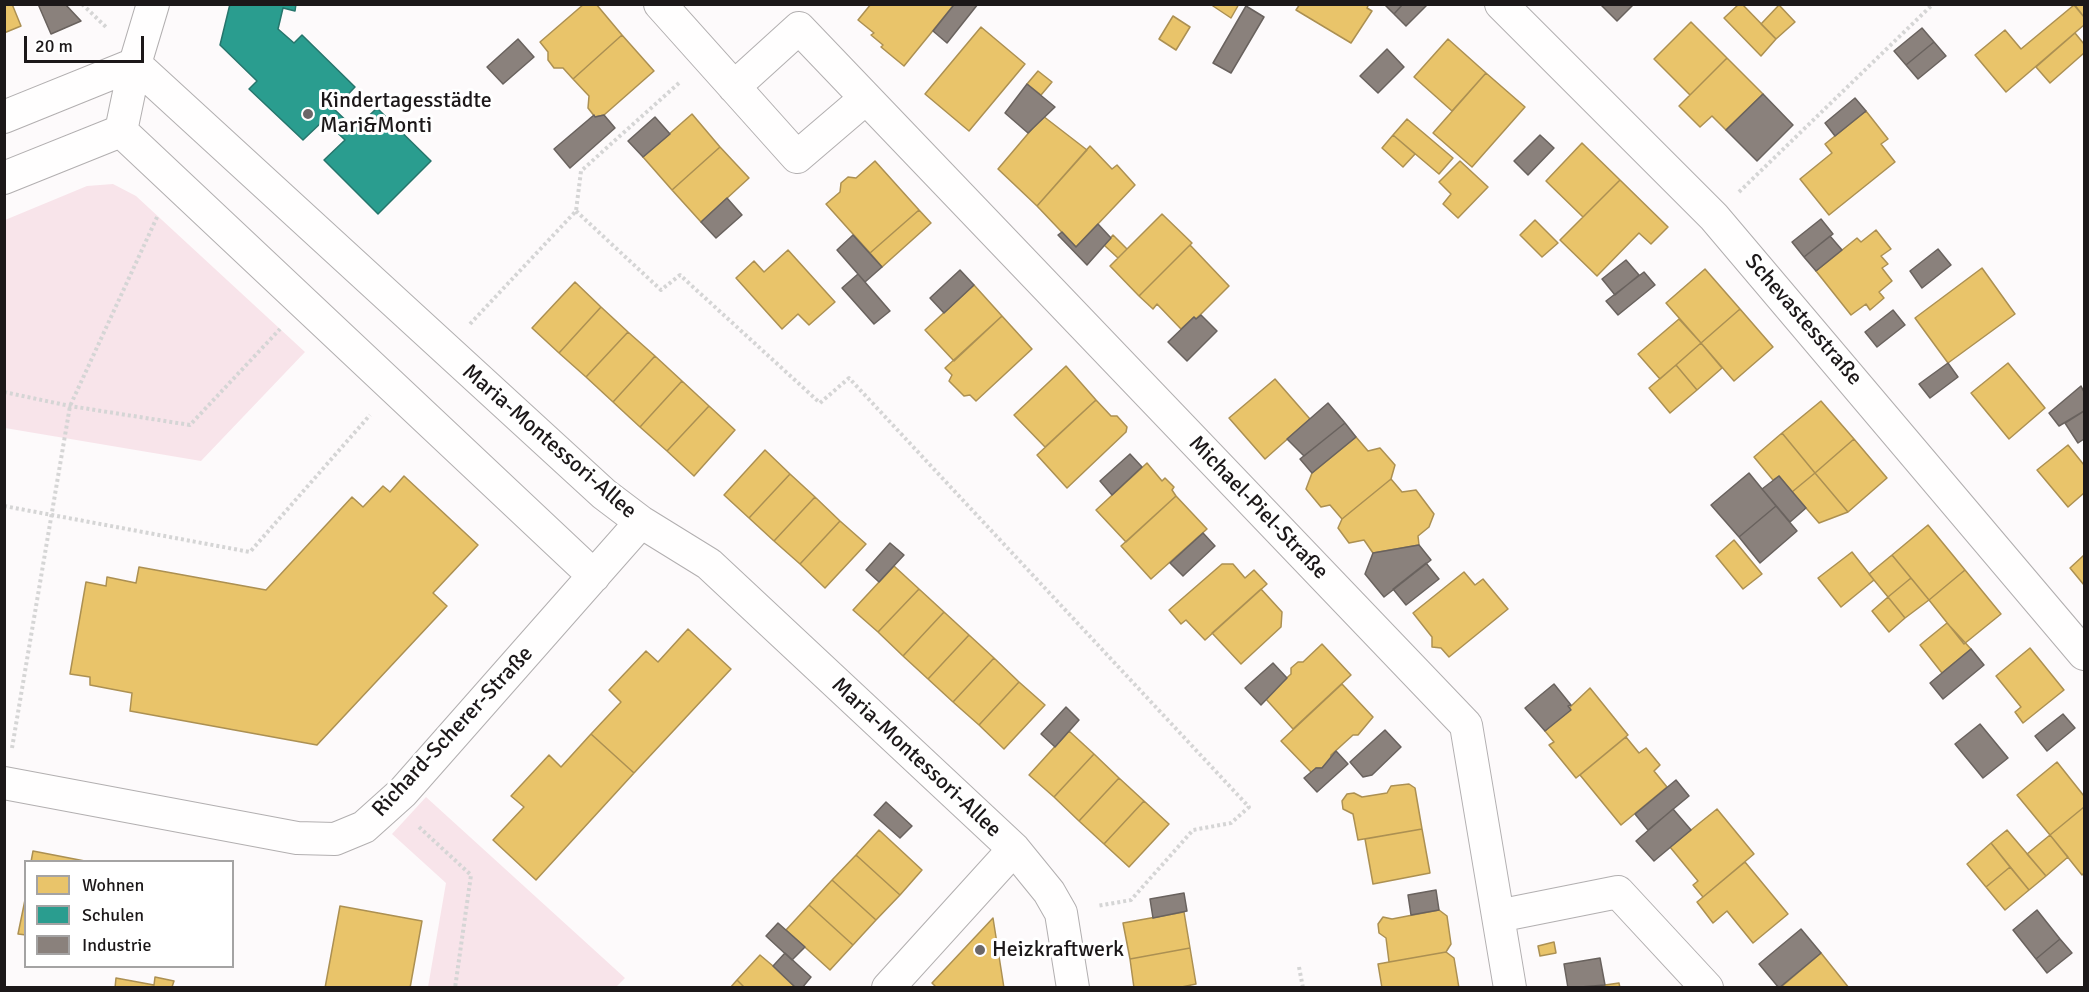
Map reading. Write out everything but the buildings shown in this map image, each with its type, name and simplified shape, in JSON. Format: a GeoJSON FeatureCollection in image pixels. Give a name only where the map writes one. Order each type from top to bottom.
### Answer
{"type":"FeatureCollection","features":[{"type":"Feature","properties":{"kind":"street"},"geometry":{"type":"LineString","coordinates":[[121,131],[135,64],[153,4]]}},
{"type":"Feature","properties":{"kind":"street"},"geometry":{"type":"LineString","coordinates":[[660,4],[797,157],[866,98]]}},
{"type":"Feature","properties":{"kind":"street","name":"Schevastesstraße"},"geometry":{"type":"LineString","coordinates":[[1501,4],[1714,217],[2085,654]]}},
{"type":"Feature","properties":{"kind":"street","name":"Michael-Piel-Straße"},"geometry":{"type":"LineString","coordinates":[[734,87],[799,28],[1466,724],[1510,987]]}},
{"type":"Feature","properties":{"kind":"street"},"geometry":{"type":"LineString","coordinates":[[4,117],[135,64]]}},
{"type":"Feature","properties":{"kind":"street","name":"Maria-Montessori-Allee"},"geometry":{"type":"LineString","coordinates":[[135,64],[604,494],[641,522],[709,564],[1014,849],[1049,892],[1061,913],[1073,987]]}},
{"type":"Feature","properties":{"kind":"street"},"geometry":{"type":"LineString","coordinates":[[4,178],[121,131]]}},
{"type":"Feature","properties":{"kind":"street"},"geometry":{"type":"LineString","coordinates":[[121,131],[594,576]]}},
{"type":"Feature","properties":{"kind":"street","name":"Richard-Scherer-Straße"},"geometry":{"type":"LineString","coordinates":[[5,783],[297,838],[335,839],[364,826],[392,803],[641,522]]}},
{"type":"Feature","properties":{"kind":"street"},"geometry":{"type":"LineString","coordinates":[[888,987],[1014,849]]}},
{"type":"Feature","properties":{"kind":"street"},"geometry":{"type":"LineString","coordinates":[[1498,916],[1618,892],[1707,987]]}},
{"type":"Feature","properties":{"kind":"path"},"geometry":{"type":"LineString","coordinates":[[1714,217],[1933,4]]}},
{"type":"Feature","properties":{"kind":"path"},"geometry":{"type":"LineString","coordinates":[[445,350],[576,212],[581,171],[707,57]]}},
{"type":"Feature","properties":{"kind":"path"},"geometry":{"type":"LineString","coordinates":[[5,783],[54,515],[70,406],[152,225],[176,183]]}},
{"type":"Feature","properties":{"kind":"path"},"geometry":{"type":"LineString","coordinates":[[576,212],[661,290],[680,275],[820,403],[849,378],[1249,807],[1231,824],[1193,830],[1131,900],[1061,913]]}},
{"type":"Feature","properties":{"kind":"path"},"geometry":{"type":"LineString","coordinates":[[4,392],[70,406],[190,425],[304,303]]}},
{"type":"Feature","properties":{"kind":"path"},"geometry":{"type":"LineString","coordinates":[[4,506],[250,552],[395,387]]}},
{"type":"Feature","properties":{"kind":"path"},"geometry":{"type":"LineString","coordinates":[[392,803],[471,875],[455,987]]}},
{"type":"Feature","properties":{"kind":"path"},"geometry":{"type":"LineString","coordinates":[[1299,968],[1303,987]]}},
{"type":"Feature","properties":{"kind":"shaded area"},"geometry":{"type":"Polygon","coordinates":[[[113,184],[136,196],[305,352],[201,461],[5,428],[5,220],[87,186],[113,184]]]}},
{"type":"Feature","properties":{"kind":"shaded area"},"geometry":{"type":"Polygon","coordinates":[[[426,797],[625,978],[616,987],[428,987],[446,883],[392,834],[426,797]]]}},
{"type":"Feature","properties":{"kind":"place","name":"Kindertagesstädte Mari&Monti"},"geometry":{"type":"Point","coordinates":[308,114]}},
{"type":"Feature","properties":{"kind":"place","name":"Heizkraftwerk"},"geometry":{"type":"Point","coordinates":[980,950]}}]}
